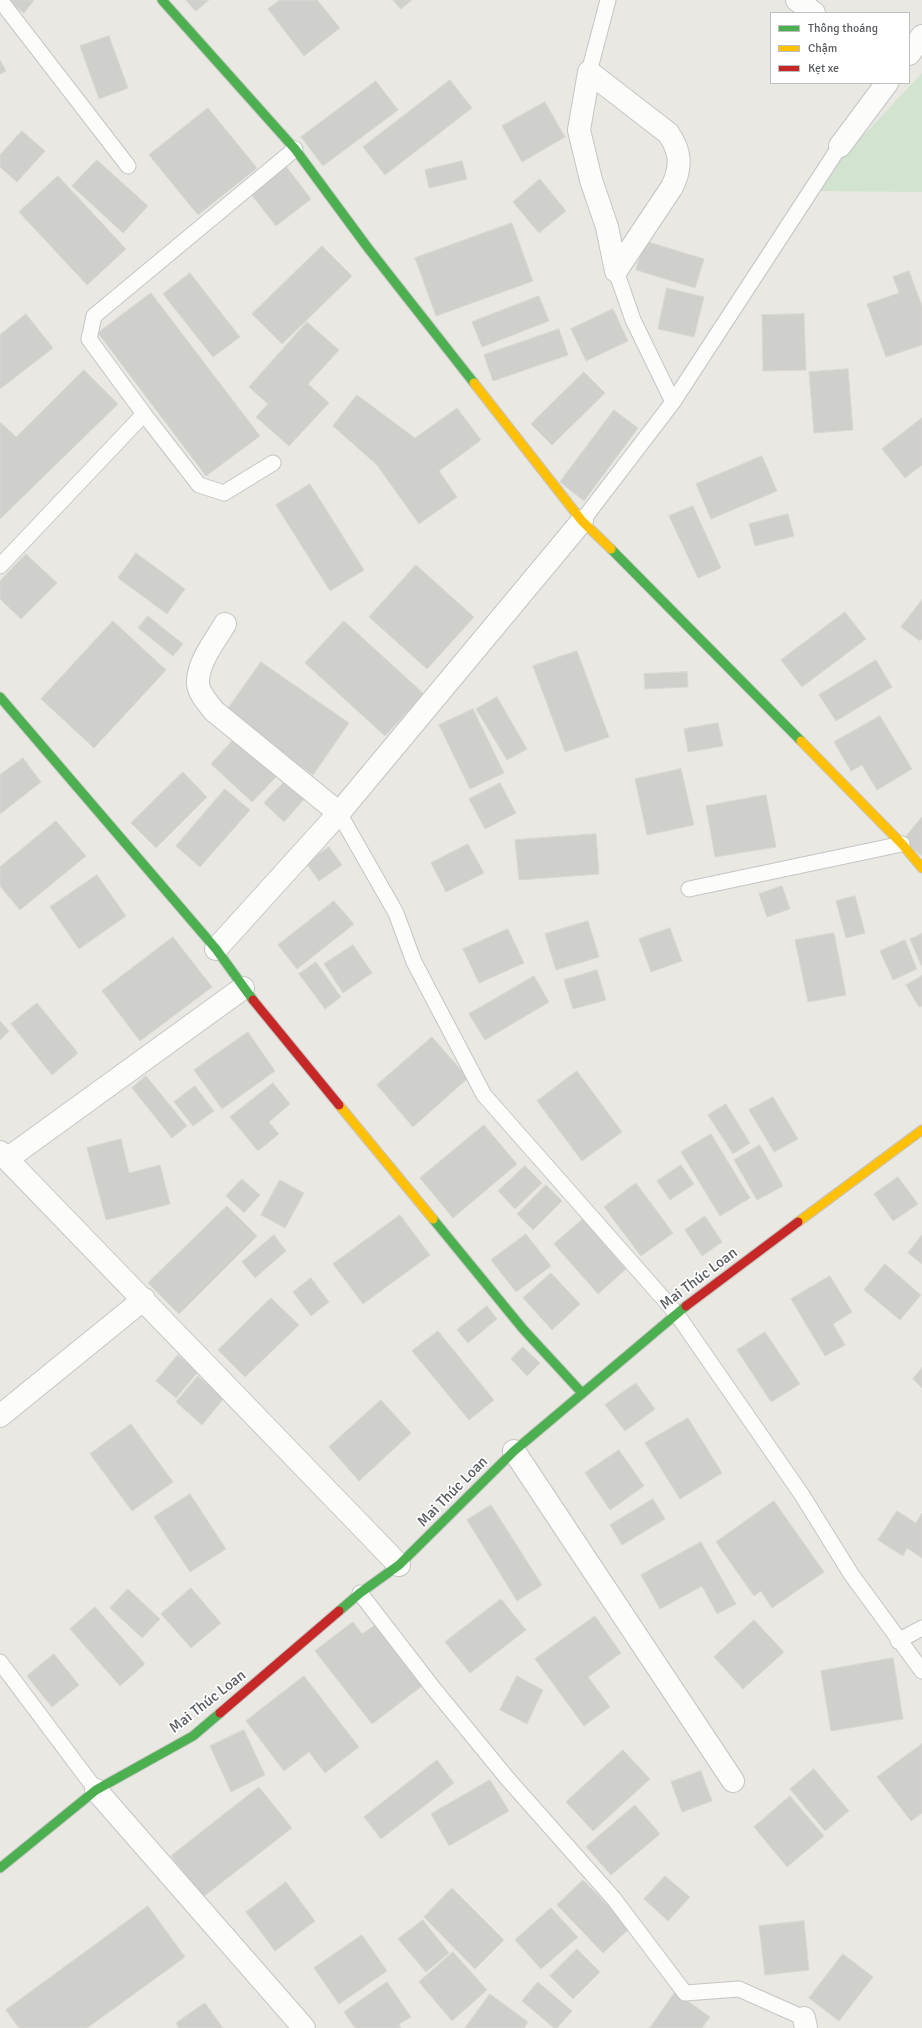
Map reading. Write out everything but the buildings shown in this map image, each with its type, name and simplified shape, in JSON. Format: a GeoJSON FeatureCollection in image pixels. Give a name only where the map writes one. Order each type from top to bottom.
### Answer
{"type":"FeatureCollection","features":[{"type":"Feature","properties":{"kind":"street"},"geometry":{"type":"LineString","coordinates":[[162,0],[294,149],[368,248],[582,521],[669,606],[902,844],[922,868]]}},
{"type":"Feature","properties":{"kind":"street"},"geometry":{"type":"LineString","coordinates":[[797,0],[813,12]]}},
{"type":"Feature","properties":{"kind":"street"},"geometry":{"type":"LineString","coordinates":[[910,53],[922,36]]}},
{"type":"Feature","properties":{"kind":"street"},"geometry":{"type":"LineString","coordinates":[[589,72],[668,134],[675,143],[680,159],[678,175],[672,187],[616,271],[607,227],[591,180],[579,130],[589,72]]}},
{"type":"Feature","properties":{"kind":"street"},"geometry":{"type":"LineString","coordinates":[[840,146],[886,84]]}},
{"type":"Feature","properties":{"kind":"street"},"geometry":{"type":"LineString","coordinates":[[216,949],[339,813],[582,521]]}},
{"type":"Feature","properties":{"kind":"street"},"geometry":{"type":"LineString","coordinates":[[225,624],[208,653],[200,671],[198,684],[202,695],[214,711],[339,813]]}},
{"type":"Feature","properties":{"kind":"street"},"geometry":{"type":"LineString","coordinates":[[0,698],[216,949],[243,988],[522,1329],[582,1393]]}},
{"type":"Feature","properties":{"kind":"street"},"geometry":{"type":"LineString","coordinates":[[243,988],[4,1155],[399,1565]]}},
{"type":"Feature","properties":{"kind":"street","name":"Mai Thúc Loan"},"geometry":{"type":"LineString","coordinates":[[0,1868],[96,1790],[193,1736],[360,1593],[399,1565],[514,1451],[676,1313],[922,1130]]}},
{"type":"Feature","properties":{"kind":"street"},"geometry":{"type":"LineString","coordinates":[[0,1416],[144,1299]]}},
{"type":"Feature","properties":{"kind":"street"},"geometry":{"type":"LineString","coordinates":[[514,1451],[733,1781]]}},
{"type":"Feature","properties":{"kind":"street"},"geometry":{"type":"LineString","coordinates":[[96,1790],[304,2028]]}},
{"type":"Feature","properties":{"kind":"lane"},"geometry":{"type":"LineString","coordinates":[[0,0],[128,166]]}},
{"type":"Feature","properties":{"kind":"lane"},"geometry":{"type":"LineString","coordinates":[[589,72],[608,0]]}},
{"type":"Feature","properties":{"kind":"lane"},"geometry":{"type":"LineString","coordinates":[[582,521],[673,402],[840,146]]}},
{"type":"Feature","properties":{"kind":"lane"},"geometry":{"type":"LineString","coordinates":[[274,463],[224,493],[199,485],[144,414],[89,339],[94,316],[294,149]]}},
{"type":"Feature","properties":{"kind":"lane"},"geometry":{"type":"LineString","coordinates":[[616,271],[633,320],[673,402]]}},
{"type":"Feature","properties":{"kind":"lane"},"geometry":{"type":"LineString","coordinates":[[0,566],[144,414]]}},
{"type":"Feature","properties":{"kind":"lane"},"geometry":{"type":"LineString","coordinates":[[339,813],[396,913],[414,962],[484,1095],[676,1313],[802,1495],[851,1574],[898,1641],[922,1671]]}},
{"type":"Feature","properties":{"kind":"lane"},"geometry":{"type":"LineString","coordinates":[[688,889],[902,844]]}},
{"type":"Feature","properties":{"kind":"lane"},"geometry":{"type":"LineString","coordinates":[[360,1593],[434,1689],[507,1778],[614,1899],[684,1993],[739,1989],[805,2023]]}},
{"type":"Feature","properties":{"kind":"lane"},"geometry":{"type":"LineString","coordinates":[[898,1641],[922,1628]]}},
{"type":"Feature","properties":{"kind":"lane"},"geometry":{"type":"LineString","coordinates":[[0,1662],[96,1790]]}},
{"type":"Feature","properties":{"kind":"green space"},"geometry":{"type":"Polygon","coordinates":[[[922,73],[922,192],[811,191],[922,73]]]}},
{"type":"Feature","properties":{"kind":"traffic: fast"},"geometry":{"type":"LineString","coordinates":[[162,0],[295,149],[368,248],[474,383]]}},
{"type":"Feature","properties":{"kind":"traffic: fast"},"geometry":{"type":"LineString","coordinates":[[611,549],[801,741]]}},
{"type":"Feature","properties":{"kind":"traffic: fast"},"geometry":{"type":"LineString","coordinates":[[0,697],[216,949],[253,1000]]}},
{"type":"Feature","properties":{"kind":"traffic: fast"},"geometry":{"type":"LineString","coordinates":[[433,1219],[523,1329],[582,1393]]}},
{"type":"Feature","properties":{"kind":"traffic: fast"},"geometry":{"type":"LineString","coordinates":[[339,1611],[360,1593],[399,1565],[514,1451],[686,1306]]}},
{"type":"Feature","properties":{"kind":"traffic: fast"},"geometry":{"type":"LineString","coordinates":[[0,1868],[96,1790],[193,1736],[220,1713]]}},
{"type":"Feature","properties":{"kind":"traffic: slow"},"geometry":{"type":"LineString","coordinates":[[474,383],[582,521],[611,549]]}},
{"type":"Feature","properties":{"kind":"traffic: slow"},"geometry":{"type":"LineString","coordinates":[[801,741],[902,844],[922,868]]}},
{"type":"Feature","properties":{"kind":"traffic: slow"},"geometry":{"type":"LineString","coordinates":[[339,1105],[433,1219]]}},
{"type":"Feature","properties":{"kind":"traffic: slow"},"geometry":{"type":"LineString","coordinates":[[798,1222],[922,1130]]}},
{"type":"Feature","properties":{"kind":"traffic: jam"},"geometry":{"type":"LineString","coordinates":[[253,1000],[339,1105]]}},
{"type":"Feature","properties":{"kind":"traffic: jam"},"geometry":{"type":"LineString","coordinates":[[686,1306],[798,1222]]}},
{"type":"Feature","properties":{"kind":"traffic: jam"},"geometry":{"type":"LineString","coordinates":[[220,1713],[339,1611]]}}]}
